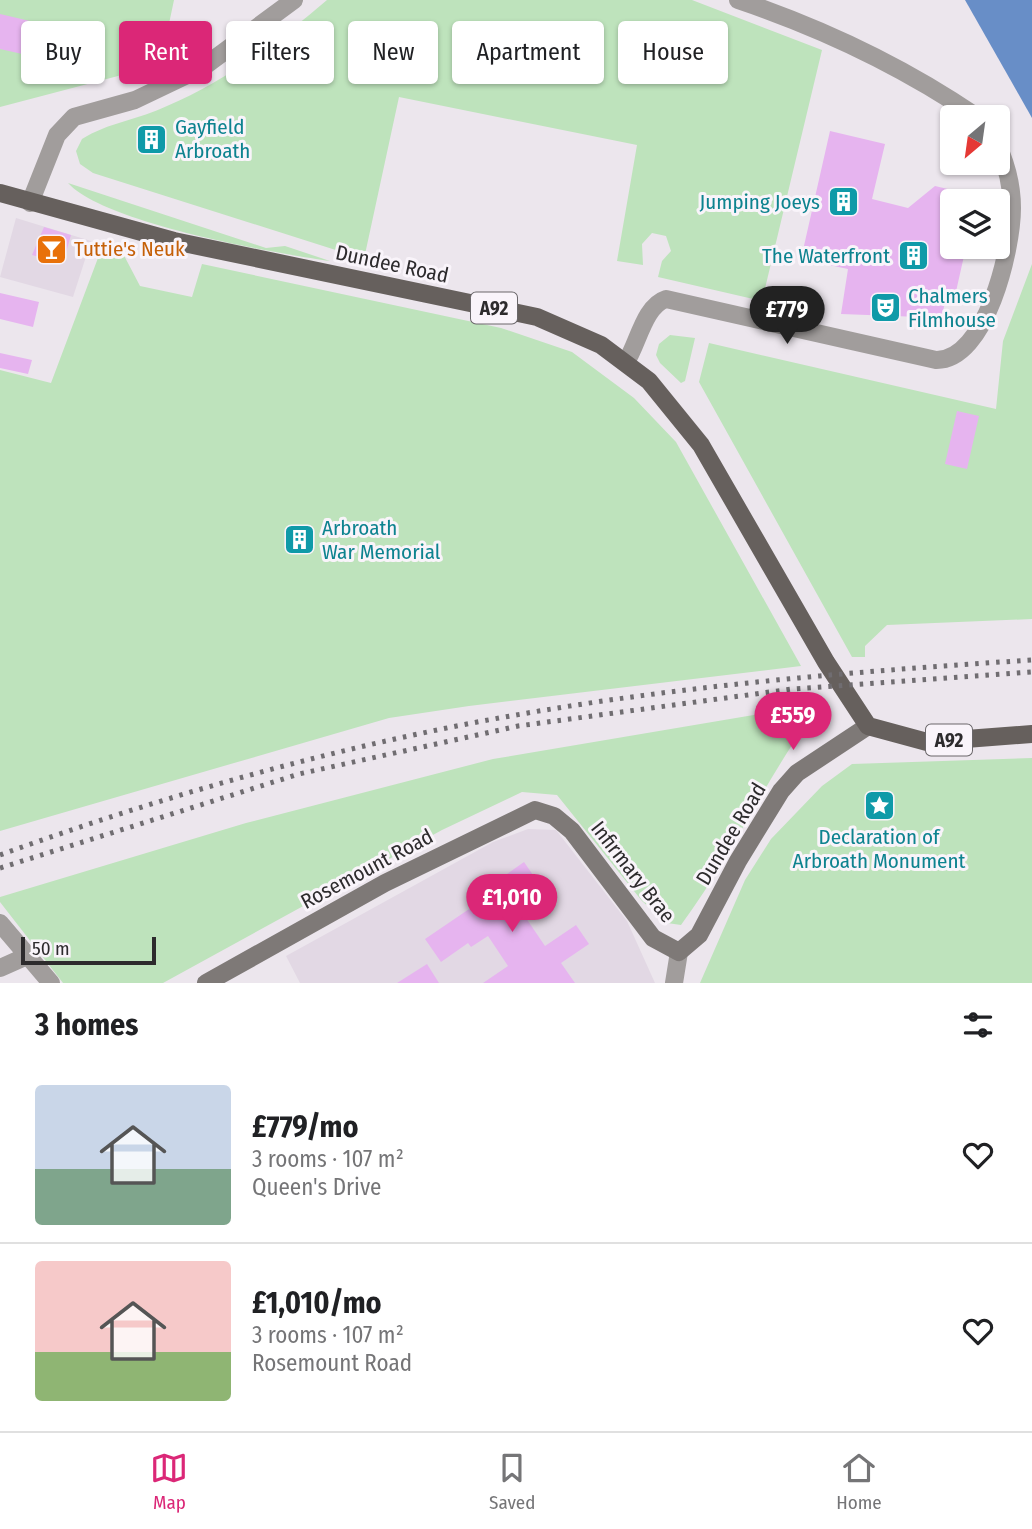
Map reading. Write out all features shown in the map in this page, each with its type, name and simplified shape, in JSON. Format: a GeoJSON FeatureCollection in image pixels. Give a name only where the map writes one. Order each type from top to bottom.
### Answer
{"type":"FeatureCollection","features":[{"type":"Feature","properties":{"kind":"main road","name":"Dundee Road"},"geometry":{"type":"LineString","coordinates":[[0,193],[174,240],[537,317],[591,340],[626,362],[649,381],[701,445],[826,662],[868,726],[797,773],[781,791],[738,861],[699,935],[679,952]]}},
{"type":"Feature","properties":{"kind":"main road","name":"A92"},"geometry":{"type":"LineString","coordinates":[[868,726],[926,742],[1032,734]]}},
{"type":"Feature","properties":{"kind":"main road","name":"Rosemount Road"},"geometry":{"type":"LineString","coordinates":[[206,983],[385,883],[517,816],[535,810],[554,816]]}},
{"type":"Feature","properties":{"kind":"main road","name":"Infirmary Brae"},"geometry":{"type":"LineString","coordinates":[[554,816],[572,831],[594,857],[653,939],[679,952]]}},
{"type":"Feature","properties":{"kind":"street"},"geometry":{"type":"LineString","coordinates":[[30,203],[64,124],[74,117],[135,100],[202,68],[293,0]]}},
{"type":"Feature","properties":{"kind":"street"},"geometry":{"type":"LineString","coordinates":[[738,0],[804,24],[886,64],[956,105]]}},
{"type":"Feature","properties":{"kind":"street"},"geometry":{"type":"LineString","coordinates":[[626,362],[647,318],[658,302],[666,299],[936,360],[957,356],[973,339],[988,308],[1005,256],[1012,208],[1007,175]]}},
{"type":"Feature","properties":{"kind":"street"},"geometry":{"type":"LineString","coordinates":[[0,923],[51,983]]}},
{"type":"Feature","properties":{"kind":"street"},"geometry":{"type":"LineString","coordinates":[[674,983],[679,952]]}},
{"type":"Feature","properties":{"kind":"street"},"geometry":{"type":"LineString","coordinates":[[0,968],[27,956]]}},
{"type":"Feature","properties":{"kind":"shaded area"},"geometry":{"type":"Polygon","coordinates":[[[16,218],[91,241],[73,297],[0,277],[16,218]]]}},
{"type":"Feature","properties":{"kind":"shaded area"},"geometry":{"type":"Polygon","coordinates":[[[528,829],[556,830],[627,921],[655,983],[300,983],[286,956],[493,842],[528,829]]]}},
{"type":"Feature","properties":{"kind":"green space"},"geometry":{"type":"Polygon","coordinates":[[[0,0],[174,0],[170,21],[119,21],[119,76],[105,79],[105,21],[21,21],[21,84],[88,84],[0,107],[0,0]]]}},
{"type":"Feature","properties":{"kind":"green space"},"geometry":{"type":"Polygon","coordinates":[[[327,0],[692,0],[822,50],[762,301],[658,277],[662,261],[671,251],[666,236],[652,233],[642,244],[643,265],[617,261],[637,145],[399,97],[364,259],[93,173],[80,164],[76,151],[82,139],[189,96],[226,75],[226,84],[334,84],[334,21],[302,21],[327,0]]]}},
{"type":"Feature","properties":{"kind":"green space"},"geometry":{"type":"Polygon","coordinates":[[[68,183],[266,248],[285,246],[330,261],[232,243],[152,223],[87,198],[68,183]]]}},
{"type":"Feature","properties":{"kind":"green space"},"geometry":{"type":"Polygon","coordinates":[[[118,244],[140,286],[192,297],[202,264],[501,328],[572,352],[634,398],[676,442],[801,666],[389,718],[0,831],[0,370],[51,383],[101,250],[118,244]]]}},
{"type":"Feature","properties":{"kind":"green space"},"geometry":{"type":"Polygon","coordinates":[[[1032,264],[1032,619],[887,625],[865,646],[865,657],[852,657],[699,382],[709,343],[996,409],[1003,341],[1032,264]]]}},
{"type":"Feature","properties":{"kind":"green space"},"geometry":{"type":"Polygon","coordinates":[[[670,335],[695,338],[685,381],[681,383],[660,363],[656,355],[659,344],[670,335]]]}},
{"type":"Feature","properties":{"kind":"green space"},"geometry":{"type":"Polygon","coordinates":[[[772,712],[805,726],[681,925],[667,923],[642,901],[557,795],[522,792],[442,830],[163,983],[63,983],[0,902],[0,897],[246,823],[493,759],[772,712]]]}},
{"type":"Feature","properties":{"kind":"green space"},"geometry":{"type":"Polygon","coordinates":[[[1032,758],[1032,983],[700,983],[745,880],[771,839],[822,786],[852,764],[1032,758]]]}},
{"type":"Feature","properties":{"kind":"water"},"geometry":{"type":"Polygon","coordinates":[[[965,0],[1032,0],[1032,118],[965,0]]]}},
{"type":"Feature","properties":{"kind":"building"},"geometry":{"type":"Polygon","coordinates":[[[0,14],[30,21],[21,21],[21,54],[0,49],[0,14]]]}},
{"type":"Feature","properties":{"kind":"building"},"geometry":{"type":"Polygon","coordinates":[[[830,131],[885,144],[872,199],[908,208],[935,186],[948,189],[940,189],[940,259],[963,259],[955,296],[947,294],[940,324],[920,317],[841,314],[848,269],[801,259],[830,131]]]}},
{"type":"Feature","properties":{"kind":"building","name":"Tuttie's Neuk"},"geometry":{"type":"Polygon","coordinates":[[[44,227],[71,235],[63,263],[32,255],[44,227]]]}},
{"type":"Feature","properties":{"kind":"building"},"geometry":{"type":"Polygon","coordinates":[[[0,293],[39,302],[33,327],[0,319],[0,293]]]}},
{"type":"Feature","properties":{"kind":"building"},"geometry":{"type":"Polygon","coordinates":[[[0,353],[32,360],[28,374],[0,368],[0,353]]]}},
{"type":"Feature","properties":{"kind":"building"},"geometry":{"type":"Polygon","coordinates":[[[957,411],[979,416],[967,469],[945,464],[957,411]]]}},
{"type":"Feature","properties":{"kind":"building"},"geometry":{"type":"Polygon","coordinates":[[[524,862],[551,901],[526,918],[545,946],[576,925],[589,944],[561,963],[575,983],[483,983],[508,966],[488,936],[471,947],[468,943],[441,962],[425,939],[512,880],[507,874],[524,862]]]}},
{"type":"Feature","properties":{"kind":"building"},"geometry":{"type":"Polygon","coordinates":[[[427,964],[439,983],[397,983],[427,964]]]}},
{"type":"Feature","properties":{"kind":"railway"},"geometry":{"type":"LineString","coordinates":[[0,855],[190,792],[320,757],[451,727],[580,704],[709,687],[838,674],[1032,660]]}},
{"type":"Feature","properties":{"kind":"railway"},"geometry":{"type":"LineString","coordinates":[[0,868],[299,774],[518,726],[792,689],[1032,672]]}},
{"type":"Feature","properties":{"kind":"place","name":"Gayfield Arbroath"},"geometry":{"type":"Point","coordinates":[152,139]}},
{"type":"Feature","properties":{"kind":"place","name":"Jumping Joeys"},"geometry":{"type":"Point","coordinates":[843,202]}},
{"type":"Feature","properties":{"kind":"place","name":"Tuttie's Neuk"},"geometry":{"type":"Point","coordinates":[51,249]}},
{"type":"Feature","properties":{"kind":"place","name":"The Waterfront"},"geometry":{"type":"Point","coordinates":[913,256]}},
{"type":"Feature","properties":{"kind":"place","name":"Chalmers Filmhouse"},"geometry":{"type":"Point","coordinates":[885,308]}},
{"type":"Feature","properties":{"kind":"place","name":"Arbroath War Memorial"},"geometry":{"type":"Point","coordinates":[299,540]}},
{"type":"Feature","properties":{"kind":"place","name":"Declaration of Arbroath Monument"},"geometry":{"type":"Point","coordinates":[879,805]}}]}
